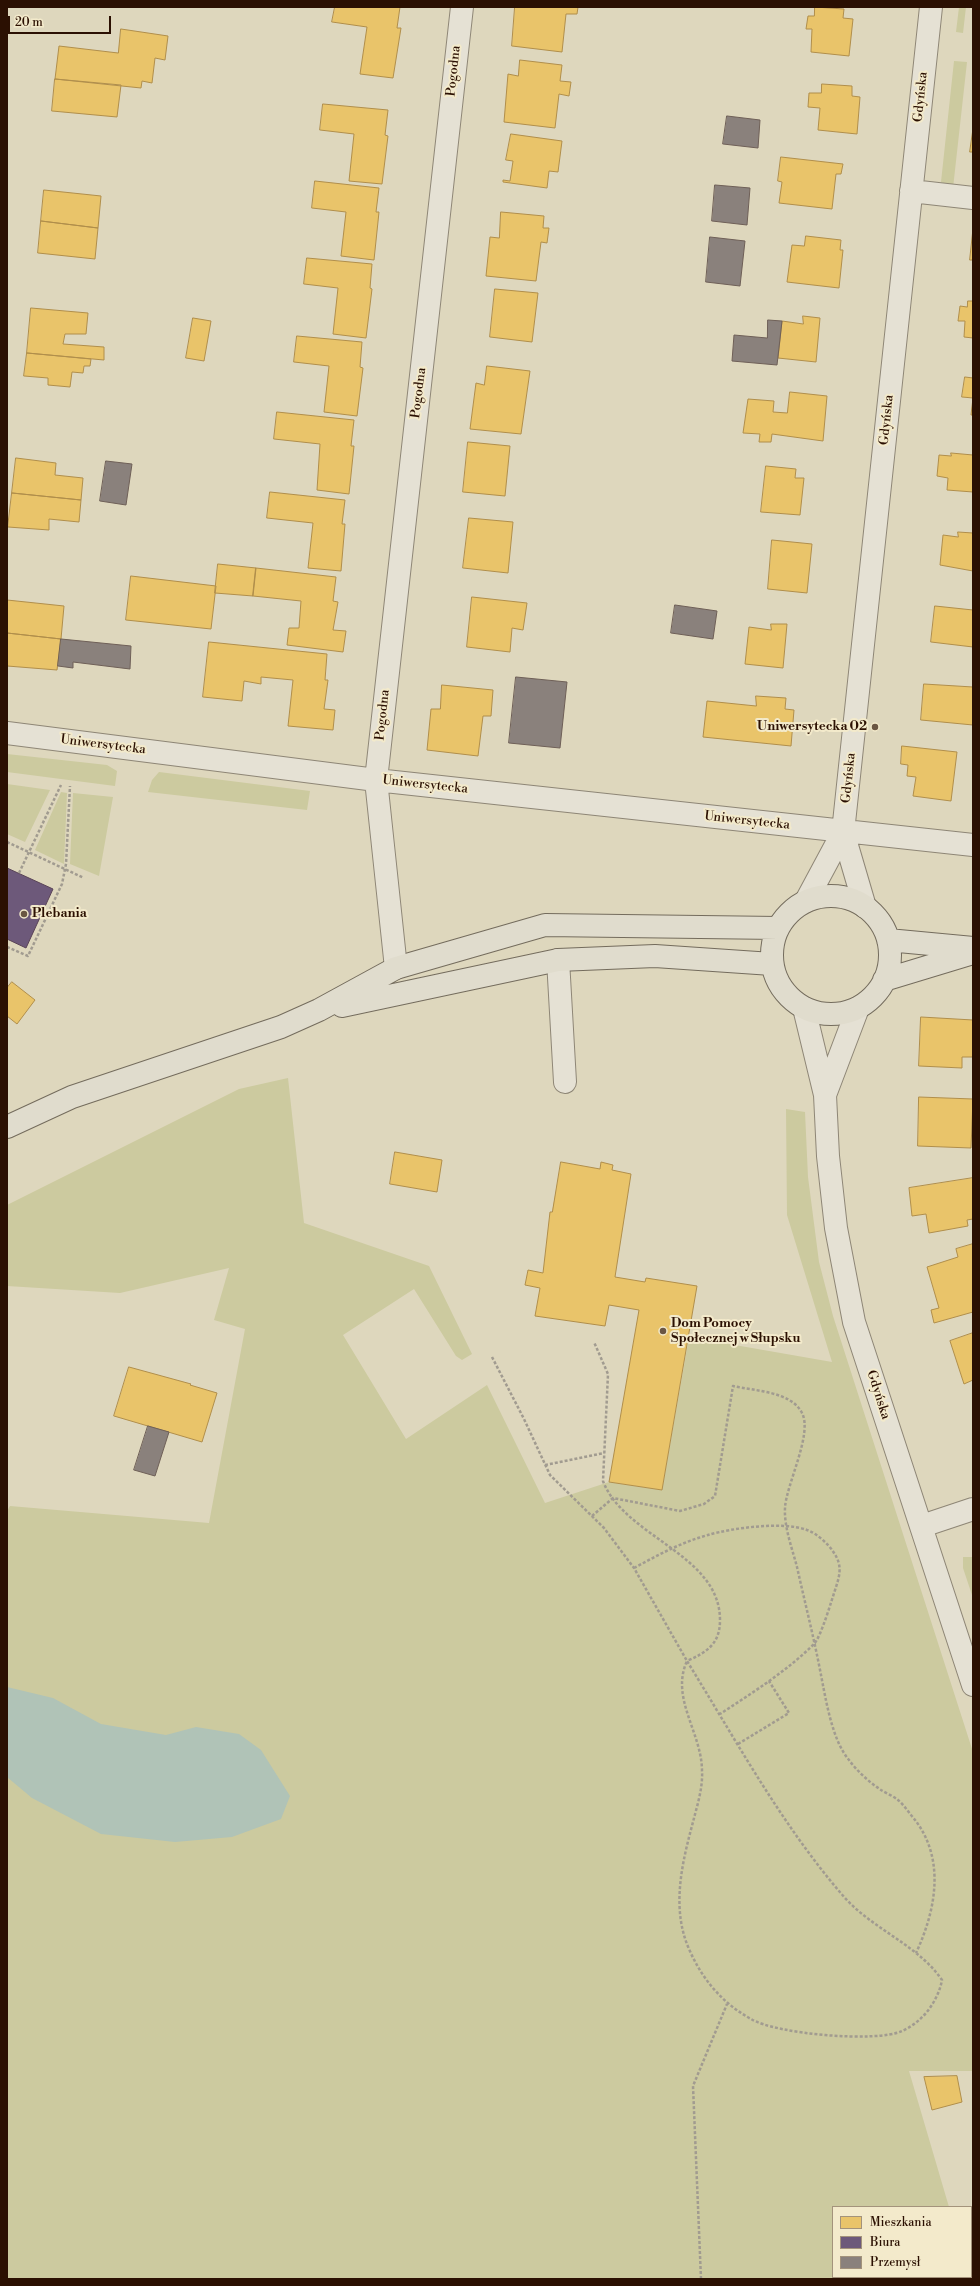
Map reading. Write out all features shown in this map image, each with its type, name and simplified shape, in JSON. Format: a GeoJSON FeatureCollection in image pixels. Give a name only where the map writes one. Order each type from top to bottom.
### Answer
{"type":"FeatureCollection","features":[{"type":"Feature","properties":{"kind":"main road"},"geometry":{"type":"LineString","coordinates":[[826,897],[846,898],[865,907],[879,922],[888,940],[890,961],[884,980],[873,997],[858,1008],[840,1014],[821,1014],[804,1008],[788,997],[778,982],[772,964],[772,945],[778,928],[789,913],[806,901],[826,897]]}},
{"type":"Feature","properties":{"kind":"main road"},"geometry":{"type":"LineString","coordinates":[[7,1127],[72,1097],[281,1027],[319,1010],[396,968],[545,925],[778,928]]}},
{"type":"Feature","properties":{"kind":"main road"},"geometry":{"type":"LineString","coordinates":[[888,940],[973,948]]}},
{"type":"Feature","properties":{"kind":"main road"},"geometry":{"type":"LineString","coordinates":[[884,980],[973,953]]}},
{"type":"Feature","properties":{"kind":"main road"},"geometry":{"type":"LineString","coordinates":[[319,1010],[558,960],[655,956],[772,964]]}},
{"type":"Feature","properties":{"kind":"street","name":"Pogodna"},"geometry":{"type":"LineString","coordinates":[[396,968],[376,780],[462,7]]}},
{"type":"Feature","properties":{"kind":"street","name":"Gdyńska"},"geometry":{"type":"LineString","coordinates":[[806,901],[843,832],[931,7]]}},
{"type":"Feature","properties":{"kind":"street"},"geometry":{"type":"LineString","coordinates":[[911,191],[973,198]]}},
{"type":"Feature","properties":{"kind":"street","name":"Uniwersytecka"},"geometry":{"type":"LineString","coordinates":[[7,733],[376,780],[973,845]]}},
{"type":"Feature","properties":{"kind":"street","name":"Gdyńska"},"geometry":{"type":"LineString","coordinates":[[843,832],[865,907]]}},
{"type":"Feature","properties":{"kind":"street"},"geometry":{"type":"LineString","coordinates":[[558,960],[565,1082]]}},
{"type":"Feature","properties":{"kind":"street","name":"Gdyńska"},"geometry":{"type":"LineString","coordinates":[[804,1008],[825,1095],[828,1156],[836,1228],[854,1322],[973,1685]]}},
{"type":"Feature","properties":{"kind":"street","name":"Gdyńska"},"geometry":{"type":"LineString","coordinates":[[825,1095],[858,1008]]}},
{"type":"Feature","properties":{"kind":"street"},"geometry":{"type":"LineString","coordinates":[[922,1526],[973,1509]]}},
{"type":"Feature","properties":{"kind":"path"},"geometry":{"type":"LineString","coordinates":[[19,873],[61,785]]}},
{"type":"Feature","properties":{"kind":"path"},"geometry":{"type":"LineString","coordinates":[[7,947],[28,956],[62,884],[66,868],[70,786]]}},
{"type":"Feature","properties":{"kind":"path"},"geometry":{"type":"LineString","coordinates":[[7,842],[66,868],[84,878]]}},
{"type":"Feature","properties":{"kind":"path"},"geometry":{"type":"LineString","coordinates":[[492,1357],[550,1475],[604,1528],[634,1568],[687,1661],[738,1744],[772,1798],[823,1873],[849,1902],[888,1934],[931,1964],[942,1980],[940,1993],[931,2007],[902,2031],[864,2036],[826,2035],[782,2030],[752,2020],[727,2004],[711,1988],[688,1948],[682,1928],[679,1906],[681,1873],[698,1801],[702,1772],[701,1751],[681,1688],[682,1672],[687,1661],[706,1652],[716,1641],[720,1628],[719,1602],[700,1573],[631,1517],[607,1491],[603,1481],[608,1374],[594,1342]]}},
{"type":"Feature","properties":{"kind":"path"},"geometry":{"type":"LineString","coordinates":[[613,1498],[680,1511],[704,1504],[714,1496],[732,1386],[777,1396],[791,1401],[803,1414],[804,1432],[785,1507],[787,1526],[815,1642],[833,1727],[847,1759],[880,1789],[899,1800],[918,1823],[930,1846],[936,1866],[934,1905],[924,1936],[916,1953]]}},
{"type":"Feature","properties":{"kind":"path"},"geometry":{"type":"LineString","coordinates":[[545,1465],[604,1453]]}},
{"type":"Feature","properties":{"kind":"path"},"geometry":{"type":"LineString","coordinates":[[592,1516],[613,1498]]}},
{"type":"Feature","properties":{"kind":"path"},"geometry":{"type":"LineString","coordinates":[[634,1568],[671,1548],[709,1534],[744,1529],[787,1526],[807,1530],[823,1540],[837,1556],[841,1573],[815,1642],[769,1681],[720,1714]]}},
{"type":"Feature","properties":{"kind":"path"},"geometry":{"type":"LineString","coordinates":[[738,1744],[789,1713],[769,1681]]}},
{"type":"Feature","properties":{"kind":"path"},"geometry":{"type":"LineString","coordinates":[[702,2279],[692,2086],[727,2004]]}},
{"type":"Feature","properties":{"kind":"shaded area"},"geometry":{"type":"Polygon","coordinates":[[[959,7],[966,7],[963,33],[956,32],[959,7]]]}},
{"type":"Feature","properties":{"kind":"shaded area"},"geometry":{"type":"Polygon","coordinates":[[[954,61],[967,62],[953,188],[941,182],[954,61]]]}},
{"type":"Feature","properties":{"kind":"shaded area"},"geometry":{"type":"Polygon","coordinates":[[[7,754],[107,765],[117,771],[115,786],[7,772],[7,754]]]}},
{"type":"Feature","properties":{"kind":"shaded area"},"geometry":{"type":"Polygon","coordinates":[[[159,772],[310,791],[307,810],[148,792],[152,780],[159,772]]]}},
{"type":"Feature","properties":{"kind":"shaded area"},"geometry":{"type":"Polygon","coordinates":[[[7,784],[50,790],[25,842],[7,834],[7,784]]]}},
{"type":"Feature","properties":{"kind":"shaded area"},"geometry":{"type":"Polygon","coordinates":[[[61,792],[67,793],[64,864],[35,850],[61,792]]]}},
{"type":"Feature","properties":{"kind":"shaded area"},"geometry":{"type":"Polygon","coordinates":[[[73,793],[113,797],[99,876],[70,864],[73,793]]]}},
{"type":"Feature","properties":{"kind":"shaded area"},"geometry":{"type":"Polygon","coordinates":[[[288,1078],[304,1223],[429,1266],[472,1354],[462,1360],[456,1356],[414,1289],[343,1335],[406,1439],[487,1385],[545,1503],[609,1482],[662,1490],[689,1337],[832,1362],[787,1215],[786,1109],[805,1112],[808,1177],[819,1262],[833,1316],[973,1752],[973,2071],[909,2071],[949,2206],[832,2206],[832,2278],[970,2279],[7,2279],[7,1511],[10,1506],[209,1523],[245,1329],[214,1320],[229,1268],[120,1293],[7,1286],[7,1205],[239,1089],[288,1078]]]}},
{"type":"Feature","properties":{"kind":"shaded area"},"geometry":{"type":"Polygon","coordinates":[[[963,1557],[973,1557],[973,1598],[963,1568],[963,1557]]]}},
{"type":"Feature","properties":{"kind":"shaded area"},"geometry":{"type":"Polygon","coordinates":[[[7,1687],[53,1698],[101,1724],[166,1735],[196,1727],[239,1734],[261,1750],[290,1796],[281,1819],[232,1837],[175,1842],[101,1834],[32,1798],[7,1777],[7,1687]]]}},
{"type":"Feature","properties":{"kind":"building: Mieszkania"},"geometry":{"type":"Polygon","coordinates":[[[335,7],[400,7],[397,28],[401,28],[393,78],[360,74],[367,27],[332,22],[335,7]]]}},
{"type":"Feature","properties":{"kind":"building: Mieszkania"},"geometry":{"type":"Polygon","coordinates":[[[515,7],[578,7],[577,14],[566,14],[562,52],[512,46],[515,7]]]}},
{"type":"Feature","properties":{"kind":"building: Mieszkania"},"geometry":{"type":"Polygon","coordinates":[[[815,7],[844,9],[843,18],[853,19],[849,56],[811,52],[812,29],[806,29],[808,16],[814,16],[815,7]]]}},
{"type":"Feature","properties":{"kind":"building: Mieszkania"},"geometry":{"type":"Polygon","coordinates":[[[121,29],[168,36],[165,60],[155,58],[152,83],[142,81],[141,88],[55,79],[59,46],[118,53],[121,29]]]}},
{"type":"Feature","properties":{"kind":"building: Mieszkania"},"geometry":{"type":"Polygon","coordinates":[[[520,60],[562,65],[560,81],[571,82],[569,96],[559,94],[555,128],[504,122],[508,74],[518,76],[520,60]]]}},
{"type":"Feature","properties":{"kind":"building: Mieszkania"},"geometry":{"type":"Polygon","coordinates":[[[55,79],[121,85],[117,117],[52,111],[55,79]]]}},
{"type":"Feature","properties":{"kind":"building: Mieszkania"},"geometry":{"type":"Polygon","coordinates":[[[822,84],[852,86],[852,96],[860,97],[857,134],[818,130],[820,108],[808,107],[809,93],[821,93],[822,84]]]}},
{"type":"Feature","properties":{"kind":"building: Mieszkania"},"geometry":{"type":"Polygon","coordinates":[[[323,104],[388,110],[385,135],[388,136],[382,184],[349,181],[354,134],[320,130],[323,104]]]}},
{"type":"Feature","properties":{"kind":"building: Mieszkania"},"geometry":{"type":"Polygon","coordinates":[[[973,129],[973,152],[970,152],[973,129]]]}},
{"type":"Feature","properties":{"kind":"building: Mieszkania"},"geometry":{"type":"Polygon","coordinates":[[[511,134],[562,141],[558,172],[549,171],[547,188],[503,182],[503,180],[510,181],[513,161],[506,160],[511,134]]]}},
{"type":"Feature","properties":{"kind":"building: Mieszkania"},"geometry":{"type":"Polygon","coordinates":[[[781,157],[843,164],[841,174],[836,174],[832,209],[779,203],[782,182],[778,181],[781,157]]]}},
{"type":"Feature","properties":{"kind":"building: Mieszkania"},"geometry":{"type":"Polygon","coordinates":[[[315,181],[379,188],[376,212],[379,212],[374,260],[341,256],[346,212],[312,208],[315,181]]]}},
{"type":"Feature","properties":{"kind":"building: Mieszkania"},"geometry":{"type":"Polygon","coordinates":[[[44,190],[101,196],[98,228],[41,221],[44,190]]]}},
{"type":"Feature","properties":{"kind":"building: Mieszkania"},"geometry":{"type":"Polygon","coordinates":[[[501,212],[544,216],[543,228],[549,228],[547,243],[541,242],[536,281],[486,276],[490,237],[499,238],[501,212]]]}},
{"type":"Feature","properties":{"kind":"building: Mieszkania"},"geometry":{"type":"Polygon","coordinates":[[[41,221],[98,228],[95,259],[38,253],[41,221]]]}},
{"type":"Feature","properties":{"kind":"building: Mieszkania"},"geometry":{"type":"Polygon","coordinates":[[[973,229],[973,260],[970,260],[973,229]]]}},
{"type":"Feature","properties":{"kind":"building: Mieszkania"},"geometry":{"type":"Polygon","coordinates":[[[806,236],[841,240],[840,250],[843,250],[839,288],[787,282],[792,245],[804,246],[806,236]]]}},
{"type":"Feature","properties":{"kind":"building: Mieszkania"},"geometry":{"type":"Polygon","coordinates":[[[307,258],[372,264],[370,288],[372,289],[366,338],[333,334],[338,288],[304,284],[307,258]]]}},
{"type":"Feature","properties":{"kind":"building: Mieszkania"},"geometry":{"type":"Polygon","coordinates":[[[495,289],[538,293],[532,342],[490,337],[495,289]]]}},
{"type":"Feature","properties":{"kind":"building: Mieszkania"},"geometry":{"type":"Polygon","coordinates":[[[968,301],[973,301],[973,338],[964,337],[965,321],[958,321],[960,306],[967,307],[968,301]]]}},
{"type":"Feature","properties":{"kind":"building: Mieszkania"},"geometry":{"type":"Polygon","coordinates":[[[31,308],[88,313],[86,334],[65,334],[63,344],[104,347],[104,360],[27,353],[31,308]]]}},
{"type":"Feature","properties":{"kind":"building: Mieszkania"},"geometry":{"type":"Polygon","coordinates":[[[803,316],[820,318],[816,362],[778,358],[782,321],[803,324],[803,316]]]}},
{"type":"Feature","properties":{"kind":"building: Mieszkania"},"geometry":{"type":"Polygon","coordinates":[[[193,318],[211,321],[204,361],[186,358],[193,318]]]}},
{"type":"Feature","properties":{"kind":"building: Mieszkania"},"geometry":{"type":"Polygon","coordinates":[[[297,336],[362,342],[360,367],[363,368],[357,416],[324,412],[329,366],[294,362],[297,336]]]}},
{"type":"Feature","properties":{"kind":"building: Mieszkania"},"geometry":{"type":"Polygon","coordinates":[[[27,353],[91,359],[90,366],[84,366],[83,373],[72,372],[70,387],[48,385],[48,378],[24,376],[27,353]]]}},
{"type":"Feature","properties":{"kind":"building: Mieszkania"},"geometry":{"type":"Polygon","coordinates":[[[487,366],[530,371],[521,434],[470,429],[476,383],[484,385],[487,366]]]}},
{"type":"Feature","properties":{"kind":"building: Mieszkania"},"geometry":{"type":"Polygon","coordinates":[[[965,377],[973,378],[973,398],[962,397],[965,377]]]}},
{"type":"Feature","properties":{"kind":"building: Mieszkania"},"geometry":{"type":"Polygon","coordinates":[[[790,392],[827,396],[823,441],[772,434],[771,442],[759,442],[760,434],[743,433],[748,399],[774,401],[773,412],[787,413],[790,392]]]}},
{"type":"Feature","properties":{"kind":"building: Mieszkania"},"geometry":{"type":"Polygon","coordinates":[[[973,398],[973,415],[971,415],[973,398]]]}},
{"type":"Feature","properties":{"kind":"building: Mieszkania"},"geometry":{"type":"Polygon","coordinates":[[[277,412],[354,420],[351,446],[354,446],[349,494],[317,490],[320,444],[274,439],[277,412]]]}},
{"type":"Feature","properties":{"kind":"building: Mieszkania"},"geometry":{"type":"Polygon","coordinates":[[[468,442],[510,446],[505,496],[463,492],[468,442]]]}},
{"type":"Feature","properties":{"kind":"building: Mieszkania"},"geometry":{"type":"Polygon","coordinates":[[[951,453],[973,455],[973,492],[947,490],[948,478],[937,476],[939,455],[951,456],[951,453]]]}},
{"type":"Feature","properties":{"kind":"building: Mieszkania"},"geometry":{"type":"Polygon","coordinates":[[[16,458],[56,463],[55,475],[83,478],[81,500],[12,493],[16,458]]]}},
{"type":"Feature","properties":{"kind":"building: Mieszkania"},"geometry":{"type":"Polygon","coordinates":[[[766,466],[796,469],[795,478],[804,478],[800,515],[761,512],[766,466]]]}},
{"type":"Feature","properties":{"kind":"building: Mieszkania"},"geometry":{"type":"Polygon","coordinates":[[[270,492],[345,500],[342,524],[345,524],[341,571],[308,568],[313,523],[267,518],[270,492]]]}},
{"type":"Feature","properties":{"kind":"building: Mieszkania"},"geometry":{"type":"Polygon","coordinates":[[[12,493],[81,500],[79,522],[49,519],[49,530],[8,527],[12,493]]]}},
{"type":"Feature","properties":{"kind":"building: Mieszkania"},"geometry":{"type":"Polygon","coordinates":[[[469,518],[513,522],[508,573],[463,568],[469,518]]]}},
{"type":"Feature","properties":{"kind":"building: Mieszkania"},"geometry":{"type":"Polygon","coordinates":[[[958,532],[973,533],[973,571],[940,565],[943,535],[958,537],[958,532]]]}},
{"type":"Feature","properties":{"kind":"building: Mieszkania"},"geometry":{"type":"Polygon","coordinates":[[[772,540],[812,544],[807,593],[768,589],[772,540]]]}},
{"type":"Feature","properties":{"kind":"building: Mieszkania"},"geometry":{"type":"Polygon","coordinates":[[[218,564],[256,568],[253,596],[215,593],[218,564]]]}},
{"type":"Feature","properties":{"kind":"building: Mieszkania"},"geometry":{"type":"Polygon","coordinates":[[[256,568],[336,577],[333,601],[338,602],[333,630],[346,631],[343,652],[287,645],[289,628],[299,628],[301,601],[253,596],[256,568]]]}},
{"type":"Feature","properties":{"kind":"building: Mieszkania"},"geometry":{"type":"Polygon","coordinates":[[[131,576],[216,586],[211,629],[126,620],[131,576]]]}},
{"type":"Feature","properties":{"kind":"building: Mieszkania"},"geometry":{"type":"Polygon","coordinates":[[[472,597],[527,603],[523,630],[512,628],[510,652],[467,647],[472,597]]]}},
{"type":"Feature","properties":{"kind":"building: Mieszkania"},"geometry":{"type":"Polygon","coordinates":[[[7,600],[64,606],[61,639],[7,633],[7,600]]]}},
{"type":"Feature","properties":{"kind":"building: Mieszkania"},"geometry":{"type":"Polygon","coordinates":[[[935,606],[973,610],[973,647],[931,642],[935,606]]]}},
{"type":"Feature","properties":{"kind":"building: Mieszkania"},"geometry":{"type":"Polygon","coordinates":[[[771,624],[787,624],[783,668],[745,664],[749,627],[771,630],[771,624]]]}},
{"type":"Feature","properties":{"kind":"building: Mieszkania"},"geometry":{"type":"Polygon","coordinates":[[[7,633],[61,639],[57,670],[7,666],[7,633]]]}},
{"type":"Feature","properties":{"kind":"building: Mieszkania"},"geometry":{"type":"Polygon","coordinates":[[[209,642],[327,654],[325,680],[328,680],[324,709],[335,710],[333,730],[288,726],[293,680],[261,677],[261,684],[244,681],[242,701],[203,697],[209,642]]]}},
{"type":"Feature","properties":{"kind":"building: Mieszkania"},"geometry":{"type":"Polygon","coordinates":[[[924,684],[973,687],[973,725],[921,720],[924,684]]]}},
{"type":"Feature","properties":{"kind":"building: Mieszkania"},"geometry":{"type":"Polygon","coordinates":[[[442,685],[493,690],[491,716],[483,716],[478,756],[427,750],[431,709],[440,709],[442,685]]]}},
{"type":"Feature","properties":{"kind":"building: Mieszkania"},"geometry":{"type":"Polygon","coordinates":[[[756,696],[786,698],[785,709],[794,710],[791,746],[703,737],[707,701],[756,706],[756,696]]]}},
{"type":"Feature","properties":{"kind":"building: Mieszkania"},"geometry":{"type":"Polygon","coordinates":[[[902,746],[957,752],[951,801],[913,796],[916,777],[907,776],[908,765],[901,764],[902,746]]]}},
{"type":"Feature","properties":{"kind":"building: Mieszkania"},"geometry":{"type":"Polygon","coordinates":[[[12,982],[35,1000],[17,1024],[7,1016],[7,988],[12,982]]]}},
{"type":"Feature","properties":{"kind":"building: Mieszkania"},"geometry":{"type":"Polygon","coordinates":[[[921,1017],[973,1020],[973,1057],[962,1057],[962,1068],[919,1066],[921,1017]]]}},
{"type":"Feature","properties":{"kind":"building: Mieszkania"},"geometry":{"type":"Polygon","coordinates":[[[919,1097],[973,1099],[971,1148],[918,1146],[919,1097]]]}},
{"type":"Feature","properties":{"kind":"building: Mieszkania"},"geometry":{"type":"Polygon","coordinates":[[[395,1152],[442,1160],[437,1192],[390,1184],[395,1152]]]}},
{"type":"Feature","properties":{"kind":"building: Mieszkania","name":"Dom Pomocy Społecznej w Słupsku"},"geometry":{"type":"Polygon","coordinates":[[[561,1162],[600,1169],[601,1162],[613,1165],[612,1170],[631,1174],[615,1277],[645,1282],[646,1278],[697,1286],[662,1490],[609,1482],[639,1310],[609,1305],[605,1326],[535,1316],[540,1288],[525,1285],[528,1270],[543,1273],[550,1212],[552,1212],[561,1162]]]}},
{"type":"Feature","properties":{"kind":"building: Mieszkania"},"geometry":{"type":"Polygon","coordinates":[[[973,1178],[973,1219],[967,1220],[968,1226],[929,1233],[926,1214],[912,1216],[909,1188],[973,1178]]]}},
{"type":"Feature","properties":{"kind":"building: Mieszkania"},"geometry":{"type":"Polygon","coordinates":[[[973,1244],[973,1312],[934,1323],[931,1310],[939,1308],[927,1267],[958,1257],[956,1249],[973,1244]]]}},
{"type":"Feature","properties":{"kind":"building: Mieszkania"},"geometry":{"type":"Polygon","coordinates":[[[973,1333],[973,1380],[964,1384],[950,1341],[973,1333]]]}},
{"type":"Feature","properties":{"kind":"building: Mieszkania"},"geometry":{"type":"Polygon","coordinates":[[[129,1367],[191,1384],[190,1385],[217,1393],[202,1442],[114,1416],[129,1367]]]}},
{"type":"Feature","properties":{"kind":"building: Mieszkania"},"geometry":{"type":"Polygon","coordinates":[[[957,2076],[962,2102],[932,2110],[924,2077],[957,2076]]]}},
{"type":"Feature","properties":{"kind":"building: Biura","name":"Plebania"},"geometry":{"type":"Polygon","coordinates":[[[7,868],[53,889],[26,948],[7,939],[7,868]]]}},
{"type":"Feature","properties":{"kind":"building: Przemysł"},"geometry":{"type":"Polygon","coordinates":[[[727,116],[760,120],[758,148],[723,144],[727,116]]]}},
{"type":"Feature","properties":{"kind":"building: Przemysł"},"geometry":{"type":"Polygon","coordinates":[[[715,185],[750,188],[747,225],[712,221],[715,185]]]}},
{"type":"Feature","properties":{"kind":"building: Przemysł"},"geometry":{"type":"Polygon","coordinates":[[[710,237],[745,241],[740,286],[706,282],[710,237]]]}},
{"type":"Feature","properties":{"kind":"building: Przemysł"},"geometry":{"type":"Polygon","coordinates":[[[768,320],[782,321],[777,365],[732,361],[734,335],[767,338],[768,320]]]}},
{"type":"Feature","properties":{"kind":"building: Przemysł"},"geometry":{"type":"Polygon","coordinates":[[[106,461],[132,464],[126,505],[100,501],[106,461]]]}},
{"type":"Feature","properties":{"kind":"building: Przemysł"},"geometry":{"type":"Polygon","coordinates":[[[675,605],[717,611],[713,639],[671,633],[675,605]]]}},
{"type":"Feature","properties":{"kind":"building: Przemysł"},"geometry":{"type":"Polygon","coordinates":[[[61,639],[131,646],[130,669],[73,662],[73,668],[58,666],[61,639]]]}},
{"type":"Feature","properties":{"kind":"building: Przemysł"},"geometry":{"type":"Polygon","coordinates":[[[516,677],[567,682],[560,748],[509,743],[516,677]]]}},
{"type":"Feature","properties":{"kind":"building: Przemysł"},"geometry":{"type":"Polygon","coordinates":[[[148,1426],[169,1432],[155,1476],[134,1470],[148,1426]]]}},
{"type":"Feature","properties":{"kind":"place","name":"Uniwersytecka 02"},"geometry":{"type":"Point","coordinates":[875,727]}},
{"type":"Feature","properties":{"kind":"place","name":"Plebania"},"geometry":{"type":"Point","coordinates":[24,914]}},
{"type":"Feature","properties":{"kind":"place","name":"Dom Pomocy Społecznej w Słupsku"},"geometry":{"type":"Point","coordinates":[663,1331]}}]}
